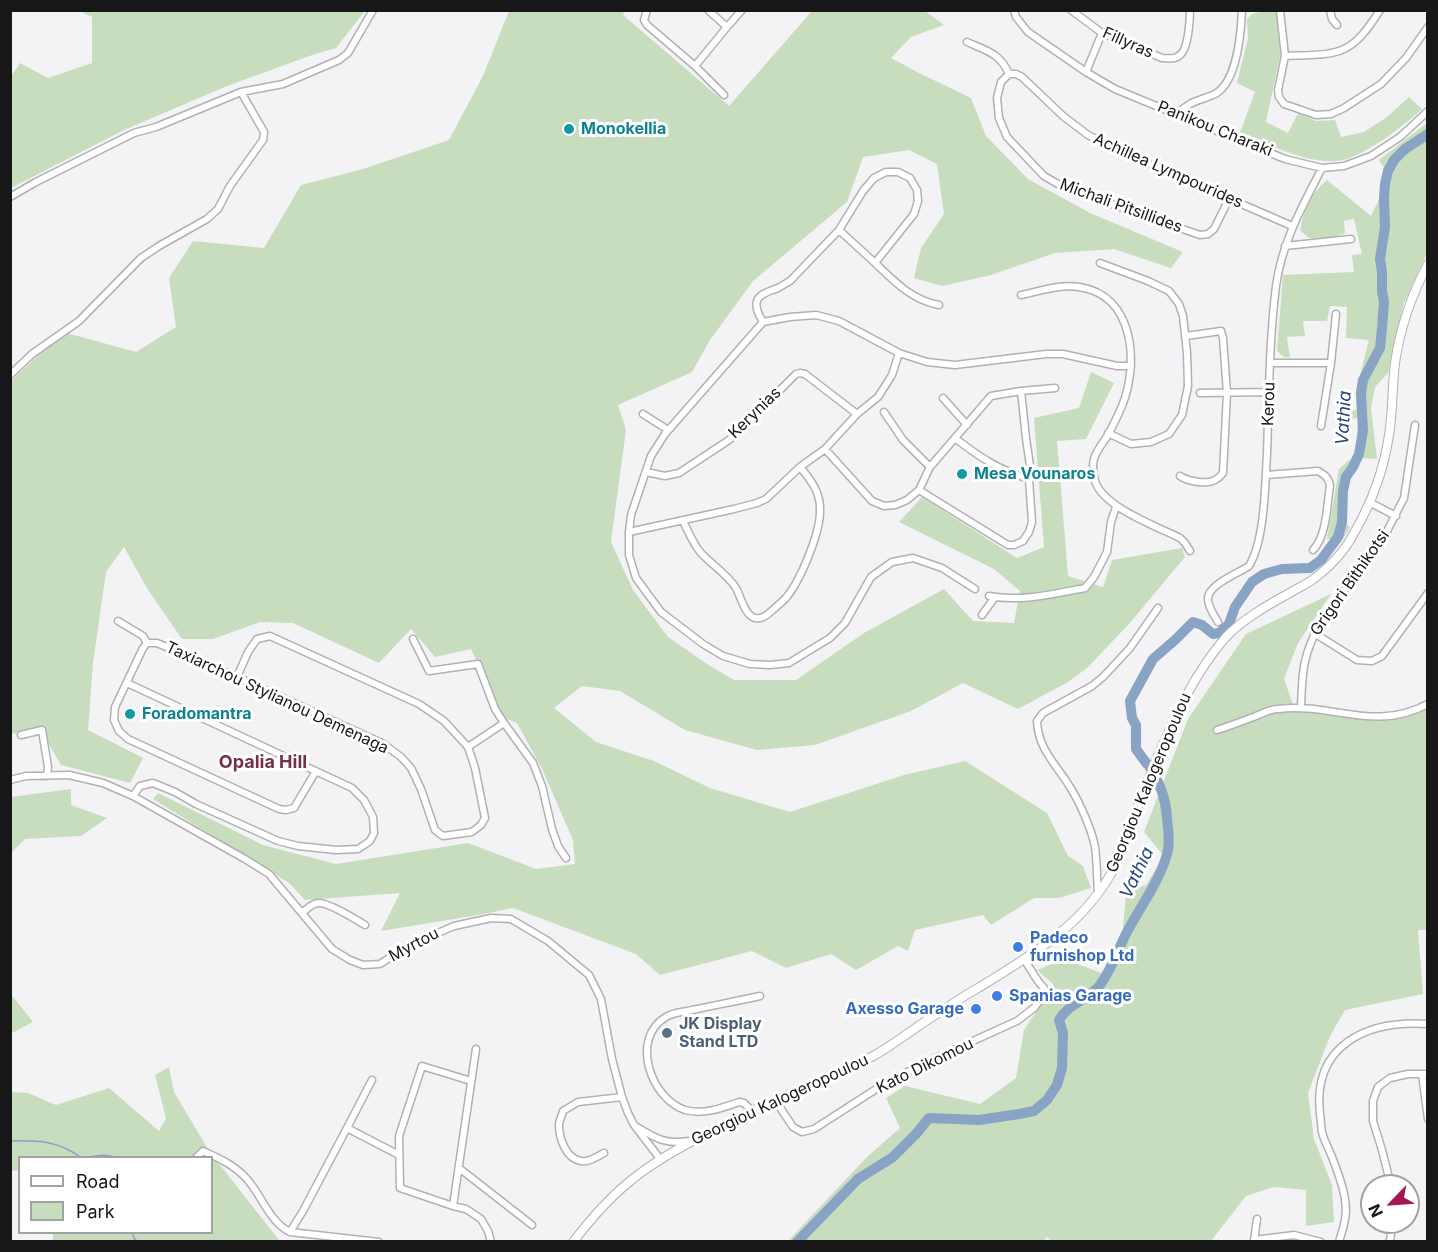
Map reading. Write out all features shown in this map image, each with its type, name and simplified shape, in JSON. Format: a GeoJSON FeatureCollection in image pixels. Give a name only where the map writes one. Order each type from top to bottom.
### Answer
{"type":"FeatureCollection","features":[{"type":"Feature","properties":{"kind":"street"},"geometry":{"type":"LineString","coordinates":[[10,197],[134,133],[156,127],[252,89],[283,84],[339,60],[348,53],[373,10]]}},
{"type":"Feature","properties":{"kind":"street"},"geometry":{"type":"LineString","coordinates":[[647,10],[644,20],[647,25],[695,66],[724,95]]}},
{"type":"Feature","properties":{"kind":"street"},"geometry":{"type":"LineString","coordinates":[[708,10],[727,27]]}},
{"type":"Feature","properties":{"kind":"street"},"geometry":{"type":"LineString","coordinates":[[695,66],[742,10]]}},
{"type":"Feature","properties":{"kind":"street","name":"Panikou Charaki"},"geometry":{"type":"LineString","coordinates":[[1014,10],[1016,17],[1028,32],[1115,89],[1286,159],[1322,168],[1344,166],[1371,156],[1400,137],[1428,111]]}},
{"type":"Feature","properties":{"kind":"street","name":"Fillyras"},"geometry":{"type":"LineString","coordinates":[[1071,10],[1102,33],[1162,58],[1172,59],[1182,54],[1186,46],[1190,10]]}},
{"type":"Feature","properties":{"kind":"street"},"geometry":{"type":"LineString","coordinates":[[1177,114],[1192,102],[1215,94],[1225,87],[1231,76],[1241,32],[1242,10]]}},
{"type":"Feature","properties":{"kind":"street"},"geometry":{"type":"LineString","coordinates":[[1281,10],[1286,56],[1278,90],[1279,97],[1284,104],[1316,115],[1330,114],[1344,108],[1381,84],[1406,58],[1428,27]]}},
{"type":"Feature","properties":{"kind":"street"},"geometry":{"type":"LineString","coordinates":[[1330,10],[1332,19],[1337,25]]}},
{"type":"Feature","properties":{"kind":"street"},"geometry":{"type":"LineString","coordinates":[[1286,56],[1322,55],[1347,49],[1364,34],[1380,10]]}},
{"type":"Feature","properties":{"kind":"street"},"geometry":{"type":"LineString","coordinates":[[1086,72],[1102,33]]}},
{"type":"Feature","properties":{"kind":"street","name":"Achillea Lympourides"},"geometry":{"type":"LineString","coordinates":[[967,42],[998,56],[1005,63],[1009,74],[1022,77],[1063,116],[1088,135],[1292,226]]}},
{"type":"Feature","properties":{"kind":"street","name":"Michali Pitsillides"},"geometry":{"type":"LineString","coordinates":[[1009,74],[1001,82],[997,99],[999,118],[1007,137],[1044,176],[1065,188],[1200,235],[1208,234],[1214,229],[1229,199]]}},
{"type":"Feature","properties":{"kind":"street"},"geometry":{"type":"LineString","coordinates":[[10,375],[32,354],[79,321],[141,258],[207,219],[218,209],[230,186],[263,140],[264,132],[241,93]]}},
{"type":"Feature","properties":{"kind":"street","name":"Kerou"},"geometry":{"type":"LineString","coordinates":[[1218,622],[1208,600],[1209,592],[1249,566],[1253,560],[1263,517],[1270,363],[1277,284],[1292,226],[1322,168]]}},
{"type":"Feature","properties":{"kind":"street"},"geometry":{"type":"LineString","coordinates":[[763,322],[756,308],[759,297],[790,281],[839,230],[874,177],[886,172],[898,172],[910,178],[917,190],[918,201],[914,214],[875,263]]}},
{"type":"Feature","properties":{"kind":"street"},"geometry":{"type":"LineString","coordinates":[[839,230],[908,293],[928,303],[939,305]]}},
{"type":"Feature","properties":{"kind":"street"},"geometry":{"type":"LineString","coordinates":[[1285,246],[1351,239]]}},
{"type":"Feature","properties":{"kind":"street"},"geometry":{"type":"LineString","coordinates":[[1100,263],[1169,291],[1179,304],[1186,336],[1188,386],[1182,414],[1170,434],[1151,442],[1131,444],[1108,433]]}},
{"type":"Feature","properties":{"kind":"street","name":"Georgiou Kalogeropoulou"},"geometry":{"type":"LineString","coordinates":[[573,1242],[588,1223],[640,1173],[694,1140],[874,1055],[1024,959],[1074,922],[1098,894],[1113,870],[1173,721],[1206,663],[1223,641],[1245,620],[1311,581],[1341,553],[1354,535],[1382,466],[1389,435],[1395,362],[1401,330],[1412,298],[1428,264]]}},
{"type":"Feature","properties":{"kind":"street"},"geometry":{"type":"LineString","coordinates":[[1021,295],[1056,287],[1082,287],[1108,299],[1120,312],[1128,329],[1131,366],[1129,385],[1122,406],[1095,453],[1093,467],[1096,482],[1102,495],[1116,507],[1180,538],[1190,551]]}},
{"type":"Feature","properties":{"kind":"street"},"geometry":{"type":"LineString","coordinates":[[1321,426],[1336,314]]}},
{"type":"Feature","properties":{"kind":"street"},"geometry":{"type":"LineString","coordinates":[[975,589],[942,568],[913,558],[892,562],[871,577],[845,623],[830,638],[789,663],[750,664],[723,656],[661,612],[636,578],[629,555],[631,515],[651,456],[668,430],[763,322],[816,315],[839,321],[899,353],[927,362],[955,365],[1063,354],[1116,366],[1131,366]]}},
{"type":"Feature","properties":{"kind":"street"},"geometry":{"type":"LineString","coordinates":[[1180,476],[1186,480],[1211,482],[1223,473],[1227,393],[1221,331],[1186,336]]}},
{"type":"Feature","properties":{"kind":"street"},"geometry":{"type":"LineString","coordinates":[[629,532],[683,521],[766,499],[800,467],[825,449],[857,414],[878,397],[892,375],[899,353]]}},
{"type":"Feature","properties":{"kind":"street"},"geometry":{"type":"LineString","coordinates":[[1270,363],[1331,363]]}},
{"type":"Feature","properties":{"kind":"street","name":"Kerynias"},"geometry":{"type":"LineString","coordinates":[[646,472],[665,476],[679,473],[729,440],[796,374],[805,374],[857,414]]}},
{"type":"Feature","properties":{"kind":"street"},"geometry":{"type":"LineString","coordinates":[[825,449],[872,501],[884,506],[895,505],[907,500],[918,490],[930,467],[992,396],[1055,388]]}},
{"type":"Feature","properties":{"kind":"street"},"geometry":{"type":"LineString","coordinates":[[918,490],[1008,545],[1023,541],[1032,522],[1030,466],[1022,391]]}},
{"type":"Feature","properties":{"kind":"street"},"geometry":{"type":"LineString","coordinates":[[1200,393],[1269,392]]}},
{"type":"Feature","properties":{"kind":"street"},"geometry":{"type":"LineString","coordinates":[[943,398],[968,425]]}},
{"type":"Feature","properties":{"kind":"street"},"geometry":{"type":"LineString","coordinates":[[884,412],[903,440],[930,467]]}},
{"type":"Feature","properties":{"kind":"street"},"geometry":{"type":"LineString","coordinates":[[643,414],[668,430]]}},
{"type":"Feature","properties":{"kind":"street","name":"Grigori Bithikotsi"},"geometry":{"type":"LineString","coordinates":[[1300,708],[1302,673],[1306,652],[1314,633],[1386,535],[1404,498],[1414,425]]}},
{"type":"Feature","properties":{"kind":"street"},"geometry":{"type":"LineString","coordinates":[[956,439],[979,457],[1008,473],[1029,479]]}},
{"type":"Feature","properties":{"kind":"street"},"geometry":{"type":"LineString","coordinates":[[683,521],[698,550],[728,577],[749,615],[759,618],[767,615],[785,599],[796,583],[817,535],[821,512],[819,496],[800,467]]}},
{"type":"Feature","properties":{"kind":"street"},"geometry":{"type":"LineString","coordinates":[[1266,475],[1318,471],[1329,480],[1322,536],[1312,550]]}},
{"type":"Feature","properties":{"kind":"street"},"geometry":{"type":"LineString","coordinates":[[1369,502],[1396,516]]}},
{"type":"Feature","properties":{"kind":"street"},"geometry":{"type":"LineString","coordinates":[[982,615],[992,596],[1028,598],[1085,588],[1094,577],[1107,552],[1111,522],[1116,507]]}},
{"type":"Feature","properties":{"kind":"street"},"geometry":{"type":"LineString","coordinates":[[1314,633],[1357,660],[1372,661],[1382,656],[1428,593]]}},
{"type":"Feature","properties":{"kind":"street"},"geometry":{"type":"LineString","coordinates":[[1098,894],[1094,844],[1082,810],[1070,787],[1042,746],[1037,733],[1037,721],[1043,712],[1092,686],[1103,677],[1130,648],[1158,608]]}},
{"type":"Feature","properties":{"kind":"street"},"geometry":{"type":"LineString","coordinates":[[118,621],[143,636],[147,643]]}},
{"type":"Feature","properties":{"kind":"street"},"geometry":{"type":"LineString","coordinates":[[237,677],[248,652],[257,639],[270,636],[418,704],[444,721],[468,747],[504,723]]}},
{"type":"Feature","properties":{"kind":"street"},"geometry":{"type":"LineString","coordinates":[[413,639],[429,671],[478,664],[489,694],[504,723],[533,763],[542,786],[552,829],[558,846],[566,858]]}},
{"type":"Feature","properties":{"kind":"street","name":"Taxiarchou Stylianou Demenaga"},"geometry":{"type":"LineString","coordinates":[[316,771],[294,808],[279,809],[128,739],[119,731],[114,720],[115,707],[143,648],[147,643],[157,643],[382,743],[401,757],[411,768],[435,830],[443,836],[472,832],[481,825],[485,818],[476,768],[468,747]]}},
{"type":"Feature","properties":{"kind":"street"},"geometry":{"type":"LineString","coordinates":[[127,684],[352,788],[364,800],[373,817],[374,833],[370,841],[358,849],[336,850],[298,846],[278,841],[153,783],[140,786],[133,796]]}},
{"type":"Feature","properties":{"kind":"street"},"geometry":{"type":"LineString","coordinates":[[1217,730],[1276,709],[1300,708],[1375,718],[1396,716],[1428,704]]}},
{"type":"Feature","properties":{"kind":"street"},"geometry":{"type":"LineString","coordinates":[[21,735],[42,730],[48,767],[47,776]]}},
{"type":"Feature","properties":{"kind":"street","name":"Myrtou"},"geometry":{"type":"LineString","coordinates":[[10,780],[26,776],[69,775],[103,783],[133,796],[269,874],[332,949],[363,965],[380,964],[406,947],[454,926],[491,918],[511,919],[548,941],[589,975],[601,999],[605,1027],[622,1097],[634,1125],[661,1160]]}},
{"type":"Feature","properties":{"kind":"street"},"geometry":{"type":"LineString","coordinates":[[302,913],[309,906],[319,903],[335,908],[364,925]]}},
{"type":"Feature","properties":{"kind":"street","name":"Kato Dikomou"},"geometry":{"type":"LineString","coordinates":[[775,1100],[793,1127],[802,1132],[814,1129],[884,1084],[1017,1021],[1034,1008],[1041,999],[1044,988],[1024,959]]}},
{"type":"Feature","properties":{"kind":"street"},"geometry":{"type":"LineString","coordinates":[[752,1111],[744,1103],[739,1102],[703,1112],[686,1110],[674,1104],[664,1096],[652,1075],[647,1048],[653,1026],[667,1015],[760,996]]}},
{"type":"Feature","properties":{"kind":"street"},"geometry":{"type":"LineString","coordinates":[[1339,1242],[1346,1217],[1343,1184],[1322,1132],[1319,1090],[1324,1073],[1332,1055],[1347,1041],[1370,1030],[1393,1024],[1428,1024]]}},
{"type":"Feature","properties":{"kind":"street"},"geometry":{"type":"LineString","coordinates":[[453,1206],[476,1049]]}},
{"type":"Feature","properties":{"kind":"street"},"geometry":{"type":"LineString","coordinates":[[471,1081],[422,1066],[399,1136],[399,1188],[466,1209],[481,1219],[491,1242]]}},
{"type":"Feature","properties":{"kind":"street"},"geometry":{"type":"LineString","coordinates":[[1388,1174],[1373,1121],[1372,1101],[1378,1087],[1390,1078],[1408,1074],[1425,1074],[1425,1111],[1428,1119]]}},
{"type":"Feature","properties":{"kind":"street"},"geometry":{"type":"LineString","coordinates":[[290,1232],[372,1080]]}},
{"type":"Feature","properties":{"kind":"street"},"geometry":{"type":"LineString","coordinates":[[604,1153],[587,1161],[571,1157],[562,1143],[559,1124],[563,1111],[578,1102],[622,1097]]}},
{"type":"Feature","properties":{"kind":"street"},"geometry":{"type":"LineString","coordinates":[[634,1125],[652,1137],[667,1142],[678,1143],[694,1140]]}},
{"type":"Feature","properties":{"kind":"street"},"geometry":{"type":"LineString","coordinates":[[347,1128],[399,1155]]}},
{"type":"Feature","properties":{"kind":"street"},"geometry":{"type":"LineString","coordinates":[[198,1156],[203,1151],[224,1160],[246,1178],[279,1225],[290,1232],[379,1242]]}},
{"type":"Feature","properties":{"kind":"street"},"geometry":{"type":"LineString","coordinates":[[459,1168],[532,1225]]}},
{"type":"Feature","properties":{"kind":"street"},"geometry":{"type":"LineString","coordinates":[[1257,1219],[1254,1241],[1294,1235],[1321,1242]]}},
{"type":"Feature","properties":{"kind":"green space"},"geometry":{"type":"Polygon","coordinates":[[[80,11],[365,11],[336,48],[227,86],[124,130],[11,188],[11,76],[20,63],[48,78],[92,63],[92,17],[80,11]]]}},
{"type":"Feature","properties":{"kind":"green space"},"geometry":{"type":"Polygon","coordinates":[[[509,11],[625,11],[623,15],[729,106],[812,11],[925,11],[944,25],[911,37],[891,58],[971,98],[986,136],[1028,179],[1090,213],[1183,252],[1171,268],[1114,249],[1055,253],[991,275],[942,286],[914,278],[921,248],[944,214],[937,164],[909,150],[863,157],[847,202],[753,281],[710,340],[692,372],[618,405],[626,430],[611,542],[633,590],[668,637],[734,680],[796,680],[864,633],[944,589],[973,621],[1014,623],[1020,591],[994,569],[899,522],[922,497],[1017,558],[1044,547],[1034,418],[1079,408],[1091,372],[1114,383],[1086,439],[1057,441],[1068,576],[1103,587],[1112,560],[1182,548],[1185,557],[1129,624],[1087,668],[1068,682],[1018,709],[963,683],[911,711],[815,745],[757,750],[685,730],[620,691],[582,686],[554,708],[596,742],[654,761],[710,788],[790,812],[904,775],[965,761],[1047,813],[1068,856],[1083,866],[1091,888],[1059,898],[1034,898],[991,925],[983,915],[915,930],[908,951],[898,946],[856,970],[831,954],[786,968],[752,951],[660,975],[636,954],[513,908],[381,931],[400,893],[305,900],[289,883],[153,799],[158,793],[263,845],[336,864],[468,843],[536,869],[575,864],[573,840],[542,769],[517,723],[504,718],[471,649],[435,657],[411,629],[379,663],[293,623],[260,622],[213,639],[182,639],[148,590],[124,547],[106,572],[93,663],[88,730],[143,758],[130,783],[61,765],[40,729],[11,734],[11,381],[63,332],[136,352],[176,327],[169,278],[193,241],[264,248],[301,185],[363,169],[449,140],[483,76],[509,11]]]}},
{"type":"Feature","properties":{"kind":"green space"},"geometry":{"type":"Polygon","coordinates":[[[1276,11],[1281,31],[1280,56],[1266,122],[1288,133],[1298,113],[1316,121],[1335,120],[1341,137],[1364,132],[1387,117],[1409,97],[1422,109],[1405,124],[1369,148],[1357,155],[1336,161],[1299,156],[1240,133],[1255,92],[1237,83],[1248,38],[1247,19],[1252,14],[1276,11]]]}},
{"type":"Feature","properties":{"kind":"green space"},"geometry":{"type":"Polygon","coordinates":[[[1427,123],[1427,253],[1404,303],[1388,373],[1375,387],[1371,408],[1377,459],[1362,458],[1350,480],[1339,519],[1350,527],[1343,539],[1327,539],[1339,469],[1356,454],[1358,417],[1339,427],[1339,411],[1357,410],[1356,391],[1369,340],[1346,338],[1347,307],[1330,306],[1327,321],[1303,321],[1305,336],[1287,337],[1290,357],[1284,357],[1277,351],[1283,275],[1354,272],[1352,255],[1362,254],[1354,219],[1344,221],[1345,233],[1341,235],[1322,239],[1308,237],[1300,230],[1309,202],[1327,180],[1371,216],[1390,177],[1379,160],[1427,123]]]}},
{"type":"Feature","properties":{"kind":"green space"},"geometry":{"type":"Polygon","coordinates":[[[1331,594],[1298,643],[1284,679],[1295,710],[1390,720],[1428,708],[1427,930],[1418,930],[1423,994],[1345,1010],[1330,1036],[1308,1093],[1314,1139],[1332,1185],[1334,1222],[1306,1226],[1306,1190],[1274,1187],[1246,1196],[1211,1241],[1052,1242],[1047,1237],[1043,1242],[787,1242],[867,1157],[900,1128],[886,1098],[905,1086],[980,1104],[1016,1078],[1024,1030],[1054,985],[1037,970],[1064,959],[1107,975],[1121,953],[1126,892],[1146,885],[1164,856],[1144,832],[1188,719],[1246,634],[1331,594]]]}},
{"type":"Feature","properties":{"kind":"green space"},"geometry":{"type":"Polygon","coordinates":[[[71,789],[71,805],[107,818],[81,836],[25,839],[11,853],[11,797],[71,789]]]}},
{"type":"Feature","properties":{"kind":"green space"},"geometry":{"type":"Polygon","coordinates":[[[11,996],[33,1022],[10,1033],[11,996]]]}},
{"type":"Feature","properties":{"kind":"green space"},"geometry":{"type":"Polygon","coordinates":[[[169,1067],[174,1092],[213,1156],[18,1156],[18,1170],[11,1171],[11,1092],[28,1093],[56,1105],[109,1088],[159,1131],[166,1118],[155,1075],[169,1067]]]}},
{"type":"Feature","properties":{"kind":"green space"},"geometry":{"type":"Polygon","coordinates":[[[213,1156],[279,1240],[290,1241],[53,1241],[53,1234],[213,1234],[213,1156]]]}},
{"type":"Feature","properties":{"kind":"waterway","name":"Vathia"},"geometry":{"type":"LineString","coordinates":[[1147,764],[1136,749],[1136,725],[1132,718],[1130,701],[1153,659],[1193,622],[1202,625],[1213,634],[1219,633],[1229,624],[1235,607],[1252,582],[1264,574],[1282,569],[1310,568],[1321,560],[1338,537],[1342,522],[1346,477],[1359,454],[1363,431],[1361,393],[1363,380],[1380,348],[1384,302],[1380,259],[1385,227],[1385,184],[1394,160],[1405,149],[1428,134]]}},
{"type":"Feature","properties":{"kind":"waterway","name":"Vathia"},"geometry":{"type":"LineString","coordinates":[[797,1242],[858,1179],[893,1157],[929,1118],[979,1120],[1019,1114],[1034,1111],[1047,1100],[1057,1085],[1062,1068],[1063,1033],[1059,1020],[1068,1009],[1100,985],[1165,861],[1169,842],[1165,804],[1160,786],[1150,768]]}},
{"type":"Feature","properties":{"kind":"waterway"},"geometry":{"type":"LineString","coordinates":[[10,1141],[48,1143],[65,1148],[79,1156]]}},
{"type":"Feature","properties":{"kind":"waterway"},"geometry":{"type":"LineString","coordinates":[[96,1156],[114,1156]]}},
{"type":"Feature","properties":{"kind":"waterway"},"geometry":{"type":"LineString","coordinates":[[133,1234],[138,1242]]}},
{"type":"Feature","properties":{"kind":"place","name":"Monokellia"},"geometry":{"type":"Point","coordinates":[569,129]}},
{"type":"Feature","properties":{"kind":"place","name":"Mesa Vounaros"},"geometry":{"type":"Point","coordinates":[962,474]}},
{"type":"Feature","properties":{"kind":"place","name":"Foradomantra"},"geometry":{"type":"Point","coordinates":[130,714]}},
{"type":"Feature","properties":{"kind":"place","name":"Padeco furnishop Ltd"},"geometry":{"type":"Point","coordinates":[1018,947]}},
{"type":"Feature","properties":{"kind":"place","name":"Spanias Garage"},"geometry":{"type":"Point","coordinates":[997,996]}},
{"type":"Feature","properties":{"kind":"place","name":"Axesso Garage"},"geometry":{"type":"Point","coordinates":[976,1009]}},
{"type":"Feature","properties":{"kind":"place","name":"JK Display Stand LTD"},"geometry":{"type":"Point","coordinates":[667,1033]}},
{"type":"Feature","properties":{"kind":"district","name":"Opalia Hill"},"geometry":{"type":"Point","coordinates":[263,763]}}]}
